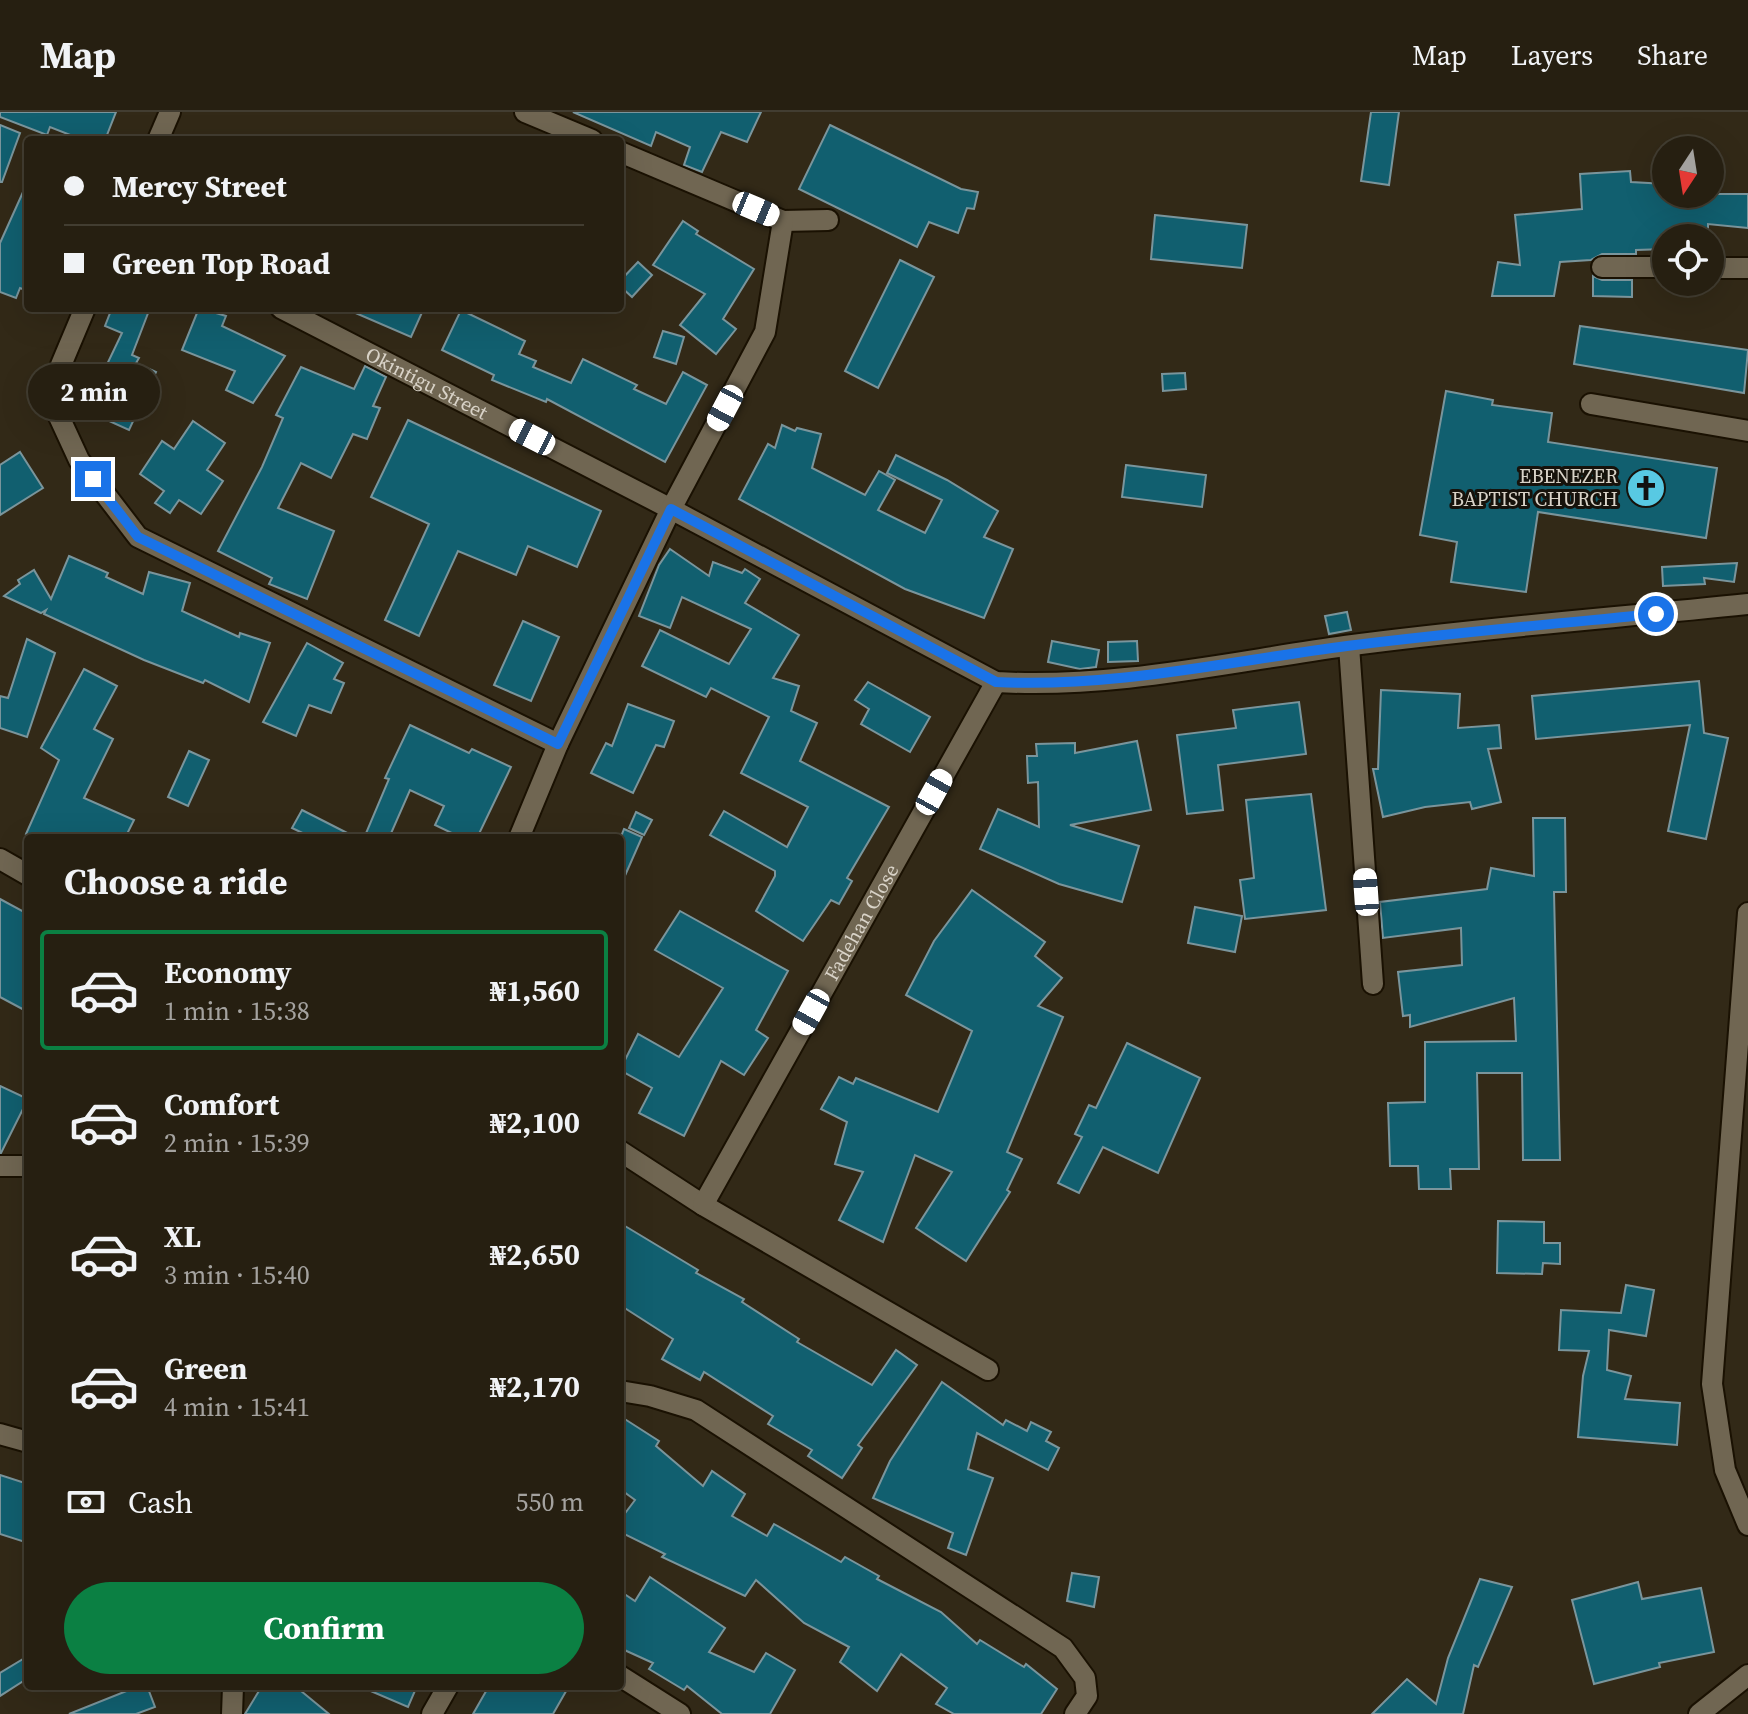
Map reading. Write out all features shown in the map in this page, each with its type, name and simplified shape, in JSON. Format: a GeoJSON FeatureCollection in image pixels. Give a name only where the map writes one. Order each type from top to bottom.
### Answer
{"type":"FeatureCollection","features":[{"type":"Feature","properties":{"kind":"street"},"geometry":{"type":"LineString","coordinates":[[160,136],[170,112]]}},
{"type":"Feature","properties":{"kind":"street"},"geometry":{"type":"LineString","coordinates":[[525,112],[582,136]]}},
{"type":"Feature","properties":{"kind":"street"},"geometry":{"type":"LineString","coordinates":[[624,154],[783,221],[828,220]]}},
{"type":"Feature","properties":{"kind":"street"},"geometry":{"type":"LineString","coordinates":[[521,834],[558,744],[671,509],[765,332],[783,221]]}},
{"type":"Feature","properties":{"kind":"street"},"geometry":{"type":"LineString","coordinates":[[1602,267],[1652,267]]}},
{"type":"Feature","properties":{"kind":"street"},"geometry":{"type":"LineString","coordinates":[[1724,268],[1748,268]]}},
{"type":"Feature","properties":{"kind":"street"},"geometry":{"type":"LineString","coordinates":[[83,312],[61,365],[55,408],[79,460],[138,537],[558,744]]}},
{"type":"Feature","properties":{"kind":"street","name":"Okintigu Street"},"geometry":{"type":"LineString","coordinates":[[289,312],[671,509],[996,682]]}},
{"type":"Feature","properties":{"kind":"street"},"geometry":{"type":"LineString","coordinates":[[1591,404],[1748,431]]}},
{"type":"Feature","properties":{"kind":"street"},"geometry":{"type":"LineString","coordinates":[[996,682],[1051,685],[1117,680],[1349,646],[1748,604]]}},
{"type":"Feature","properties":{"kind":"street"},"geometry":{"type":"LineString","coordinates":[[1349,646],[1373,984]]}},
{"type":"Feature","properties":{"kind":"street","name":"Fadehan Close"},"geometry":{"type":"LineString","coordinates":[[703,1205],[996,682]]}},
{"type":"Feature","properties":{"kind":"street"},"geometry":{"type":"LineString","coordinates":[[0,859],[24,873]]}},
{"type":"Feature","properties":{"kind":"street"},"geometry":{"type":"LineString","coordinates":[[1748,913],[1712,1384],[1725,1470],[1748,1525]]}},
{"type":"Feature","properties":{"kind":"street"},"geometry":{"type":"LineString","coordinates":[[624,1154],[703,1205],[988,1370]]}},
{"type":"Feature","properties":{"kind":"street"},"geometry":{"type":"LineString","coordinates":[[0,1166],[24,1166]]}},
{"type":"Feature","properties":{"kind":"street"},"geometry":{"type":"LineString","coordinates":[[624,1392],[696,1410],[1063,1648],[1085,1678],[1087,1696],[1075,1714]]}},
{"type":"Feature","properties":{"kind":"street"},"geometry":{"type":"LineString","coordinates":[[0,1434],[24,1441]]}},
{"type":"Feature","properties":{"kind":"street"},"geometry":{"type":"LineString","coordinates":[[1699,1714],[1748,1675]]}},
{"type":"Feature","properties":{"kind":"street"},"geometry":{"type":"LineString","coordinates":[[624,1679],[680,1714]]}},
{"type":"Feature","properties":{"kind":"street"},"geometry":{"type":"LineString","coordinates":[[232,1714],[233,1690]]}},
{"type":"Feature","properties":{"kind":"street"},"geometry":{"type":"LineString","coordinates":[[432,1714],[446,1690]]}},
{"type":"Feature","properties":{"kind":"building"},"geometry":{"type":"Polygon","coordinates":[[[0,112],[116,112],[107,136],[73,136],[50,127],[47,135],[0,117],[0,112]]]}},
{"type":"Feature","properties":{"kind":"building"},"geometry":{"type":"Polygon","coordinates":[[[573,112],[761,112],[747,142],[721,132],[702,172],[684,165],[690,147],[656,132],[651,146],[573,112]]]}},
{"type":"Feature","properties":{"kind":"building"},"geometry":{"type":"Polygon","coordinates":[[[1371,112],[1399,112],[1389,185],[1361,181],[1371,112]]]}},
{"type":"Feature","properties":{"kind":"building"},"geometry":{"type":"Polygon","coordinates":[[[0,125],[20,133],[2,182],[0,182],[0,125]]]}},
{"type":"Feature","properties":{"kind":"building"},"geometry":{"type":"Polygon","coordinates":[[[830,125],[961,189],[978,192],[974,209],[967,208],[958,233],[929,222],[917,247],[799,189],[830,125]]]}},
{"type":"Feature","properties":{"kind":"building"},"geometry":{"type":"Polygon","coordinates":[[[1630,171],[1631,182],[1652,183],[1652,208],[1724,208],[1724,194],[1748,194],[1748,228],[1724,224],[1652,224],[1652,249],[1560,262],[1554,296],[1492,296],[1498,262],[1520,265],[1515,215],[1582,209],[1580,174],[1630,171]]]}},
{"type":"Feature","properties":{"kind":"building"},"geometry":{"type":"Polygon","coordinates":[[[24,190],[24,290],[20,288],[16,298],[0,292],[0,243],[24,190]]]}},
{"type":"Feature","properties":{"kind":"building"},"geometry":{"type":"Polygon","coordinates":[[[1155,215],[1247,225],[1242,268],[1151,259],[1155,215]]]}},
{"type":"Feature","properties":{"kind":"building"},"geometry":{"type":"Polygon","coordinates":[[[683,221],[698,231],[696,234],[754,269],[723,319],[736,329],[716,354],[680,325],[705,294],[653,265],[683,221]]]}},
{"type":"Feature","properties":{"kind":"building"},"geometry":{"type":"Polygon","coordinates":[[[900,260],[934,277],[878,388],[845,371],[900,260]]]}},
{"type":"Feature","properties":{"kind":"building"},"geometry":{"type":"Polygon","coordinates":[[[638,262],[652,275],[632,297],[624,290],[624,277],[638,262]]]}},
{"type":"Feature","properties":{"kind":"building"},"geometry":{"type":"Polygon","coordinates":[[[1593,276],[1602,280],[1632,280],[1632,297],[1593,296],[1593,276]]]}},
{"type":"Feature","properties":{"kind":"building"},"geometry":{"type":"Polygon","coordinates":[[[110,312],[148,312],[132,355],[139,358],[136,363],[156,372],[129,430],[98,416],[105,401],[82,391],[91,373],[101,377],[122,333],[105,326],[110,312]]]}},
{"type":"Feature","properties":{"kind":"building"},"geometry":{"type":"Polygon","coordinates":[[[197,312],[212,312],[226,316],[222,326],[285,356],[253,403],[226,390],[235,371],[182,350],[197,312]]]}},
{"type":"Feature","properties":{"kind":"building"},"geometry":{"type":"Polygon","coordinates":[[[353,312],[422,312],[411,337],[353,312]]]}},
{"type":"Feature","properties":{"kind":"building"},"geometry":{"type":"Polygon","coordinates":[[[460,312],[465,312],[525,341],[519,354],[536,361],[533,367],[571,383],[583,359],[637,385],[634,389],[666,404],[683,372],[707,385],[665,462],[547,399],[546,402],[492,380],[494,375],[442,350],[460,312]]]}},
{"type":"Feature","properties":{"kind":"building"},"geometry":{"type":"Polygon","coordinates":[[[1580,326],[1748,350],[1744,393],[1574,364],[1580,326]]]}},
{"type":"Feature","properties":{"kind":"building"},"geometry":{"type":"Polygon","coordinates":[[[663,331],[684,337],[676,364],[654,357],[663,331]]]}},
{"type":"Feature","properties":{"kind":"building"},"geometry":{"type":"Polygon","coordinates":[[[365,366],[386,377],[373,406],[380,408],[367,439],[353,434],[331,478],[301,463],[278,508],[334,531],[307,599],[269,584],[272,578],[218,551],[262,467],[283,418],[276,415],[301,367],[354,389],[365,366]]]}},
{"type":"Feature","properties":{"kind":"building"},"geometry":{"type":"Polygon","coordinates":[[[1185,373],[1186,389],[1163,391],[1162,374],[1185,373]]]}},
{"type":"Feature","properties":{"kind":"building"},"geometry":{"type":"Polygon","coordinates":[[[1446,391],[1493,400],[1492,405],[1552,413],[1548,442],[1717,468],[1706,538],[1538,512],[1526,592],[1451,582],[1457,542],[1420,535],[1446,391]]]}},
{"type":"Feature","properties":{"kind":"building"},"geometry":{"type":"Polygon","coordinates":[[[408,420],[601,511],[577,567],[528,546],[516,575],[458,551],[419,636],[385,620],[429,524],[371,497],[408,420]]]}},
{"type":"Feature","properties":{"kind":"building"},"geometry":{"type":"Polygon","coordinates":[[[193,421],[225,443],[207,470],[223,481],[201,514],[179,500],[170,513],[155,503],[164,491],[140,474],[162,441],[174,449],[193,421]]]}},
{"type":"Feature","properties":{"kind":"building"},"geometry":{"type":"Polygon","coordinates":[[[782,425],[795,431],[797,428],[821,434],[812,468],[865,495],[879,471],[895,480],[878,510],[925,533],[942,500],[887,473],[896,455],[947,480],[998,511],[984,537],[1013,549],[984,618],[905,589],[739,499],[768,444],[775,448],[782,425]]]}},
{"type":"Feature","properties":{"kind":"building"},"geometry":{"type":"Polygon","coordinates":[[[20,452],[43,488],[0,515],[0,465],[20,452]]]}},
{"type":"Feature","properties":{"kind":"building"},"geometry":{"type":"Polygon","coordinates":[[[1126,465],[1206,475],[1202,507],[1122,497],[1126,465]]]}},
{"type":"Feature","properties":{"kind":"building"},"geometry":{"type":"Polygon","coordinates":[[[670,549],[709,576],[713,562],[742,573],[745,569],[760,579],[745,603],[799,635],[773,678],[799,686],[791,711],[817,723],[800,761],[889,807],[847,878],[852,881],[839,904],[831,900],[803,941],[756,911],[775,871],[710,835],[724,811],[787,847],[808,807],[741,773],[769,717],[711,688],[706,697],[642,666],[660,630],[729,664],[751,629],[682,597],[670,628],[639,616],[659,565],[670,549]]]}},
{"type":"Feature","properties":{"kind":"building"},"geometry":{"type":"Polygon","coordinates":[[[69,556],[108,573],[106,577],[143,594],[149,572],[190,583],[182,611],[239,637],[240,633],[270,643],[249,702],[205,680],[203,683],[144,660],[44,614],[46,610],[41,613],[4,596],[20,584],[18,580],[34,570],[51,599],[69,556]]]}},
{"type":"Feature","properties":{"kind":"building"},"geometry":{"type":"Polygon","coordinates":[[[1737,563],[1734,582],[1704,578],[1705,584],[1663,586],[1662,567],[1737,563]]]}},
{"type":"Feature","properties":{"kind":"building"},"geometry":{"type":"Polygon","coordinates":[[[1347,612],[1351,630],[1329,634],[1325,616],[1347,612]]]}},
{"type":"Feature","properties":{"kind":"building"},"geometry":{"type":"Polygon","coordinates":[[[523,621],[559,637],[531,701],[494,685],[523,621]]]}},
{"type":"Feature","properties":{"kind":"building"},"geometry":{"type":"Polygon","coordinates":[[[27,639],[55,653],[27,737],[0,728],[0,696],[8,698],[27,639]]]}},
{"type":"Feature","properties":{"kind":"building"},"geometry":{"type":"Polygon","coordinates":[[[1052,641],[1099,650],[1096,667],[1080,669],[1048,662],[1052,641]]]}},
{"type":"Feature","properties":{"kind":"building"},"geometry":{"type":"Polygon","coordinates":[[[1137,641],[1138,661],[1108,662],[1108,642],[1137,641]]]}},
{"type":"Feature","properties":{"kind":"building"},"geometry":{"type":"Polygon","coordinates":[[[307,643],[343,663],[334,679],[344,683],[331,713],[309,705],[296,736],[263,722],[307,643]]]}},
{"type":"Feature","properties":{"kind":"building"},"geometry":{"type":"Polygon","coordinates":[[[84,669],[117,686],[94,729],[113,739],[84,798],[134,820],[127,834],[26,834],[59,760],[41,748],[84,669]]]}},
{"type":"Feature","properties":{"kind":"building"},"geometry":{"type":"Polygon","coordinates":[[[1699,681],[1704,733],[1728,738],[1706,839],[1668,831],[1690,725],[1536,739],[1532,696],[1699,681]]]}},
{"type":"Feature","properties":{"kind":"building"},"geometry":{"type":"Polygon","coordinates":[[[868,682],[930,717],[910,752],[861,724],[869,709],[855,700],[868,682]]]}},
{"type":"Feature","properties":{"kind":"building"},"geometry":{"type":"Polygon","coordinates":[[[1381,690],[1460,694],[1458,728],[1499,725],[1501,748],[1488,749],[1501,802],[1472,809],[1470,802],[1425,807],[1383,817],[1373,769],[1378,769],[1381,690]]]}},
{"type":"Feature","properties":{"kind":"building"},"geometry":{"type":"Polygon","coordinates":[[[1299,702],[1306,754],[1218,765],[1223,810],[1187,814],[1177,735],[1236,728],[1233,710],[1299,702]]]}},
{"type":"Feature","properties":{"kind":"building"},"geometry":{"type":"Polygon","coordinates":[[[628,704],[674,721],[664,747],[656,745],[633,793],[591,773],[606,743],[612,746],[628,704]]]}},
{"type":"Feature","properties":{"kind":"building"},"geometry":{"type":"Polygon","coordinates":[[[410,725],[469,753],[472,749],[511,767],[479,834],[454,834],[435,825],[444,806],[410,790],[391,834],[366,834],[389,779],[385,778],[410,725]]]}},
{"type":"Feature","properties":{"kind":"building"},"geometry":{"type":"Polygon","coordinates":[[[1137,741],[1151,810],[1070,825],[1139,846],[1122,902],[1059,884],[980,849],[998,809],[1039,827],[1038,782],[1028,783],[1027,756],[1037,756],[1036,744],[1075,743],[1075,753],[1137,741]]]}},
{"type":"Feature","properties":{"kind":"building"},"geometry":{"type":"Polygon","coordinates":[[[189,751],[209,760],[188,806],[168,797],[189,751]]]}},
{"type":"Feature","properties":{"kind":"building"},"geometry":{"type":"Polygon","coordinates":[[[1311,794],[1326,910],[1245,919],[1240,880],[1254,878],[1246,800],[1311,794]]]}},
{"type":"Feature","properties":{"kind":"building"},"geometry":{"type":"Polygon","coordinates":[[[302,810],[349,834],[305,834],[292,828],[302,810]]]}},
{"type":"Feature","properties":{"kind":"building"},"geometry":{"type":"Polygon","coordinates":[[[636,812],[652,820],[644,835],[629,828],[636,812]]]}},
{"type":"Feature","properties":{"kind":"building"},"geometry":{"type":"Polygon","coordinates":[[[1533,818],[1565,818],[1566,892],[1554,892],[1560,1160],[1523,1160],[1522,1073],[1477,1073],[1479,1169],[1450,1169],[1451,1189],[1419,1189],[1418,1166],[1390,1166],[1388,1103],[1425,1102],[1425,1042],[1516,1041],[1514,998],[1410,1027],[1410,1015],[1403,1016],[1398,972],[1462,965],[1461,928],[1383,938],[1380,902],[1487,889],[1491,868],[1534,876],[1533,818]]]}},
{"type":"Feature","properties":{"kind":"building"},"geometry":{"type":"Polygon","coordinates":[[[624,829],[642,837],[624,878],[624,834],[624,829]]]}},
{"type":"Feature","properties":{"kind":"building"},"geometry":{"type":"Polygon","coordinates":[[[972,890],[1045,942],[1035,956],[1062,978],[1038,1006],[1063,1017],[1007,1152],[1022,1159],[1007,1190],[1010,1192],[966,1261],[916,1228],[952,1172],[915,1155],[883,1242],[839,1220],[863,1172],[835,1164],[847,1122],[821,1109],[839,1077],[853,1084],[856,1078],[938,1112],[972,1031],[906,995],[934,941],[972,890]]]}},
{"type":"Feature","properties":{"kind":"building"},"geometry":{"type":"Polygon","coordinates":[[[0,899],[24,912],[24,1010],[0,997],[0,899]]]}},
{"type":"Feature","properties":{"kind":"building"},"geometry":{"type":"Polygon","coordinates":[[[1195,907],[1242,916],[1235,952],[1188,943],[1195,907]]]}},
{"type":"Feature","properties":{"kind":"building"},"geometry":{"type":"Polygon","coordinates":[[[680,911],[788,971],[756,1030],[768,1038],[744,1075],[721,1061],[684,1136],[639,1113],[652,1088],[624,1072],[624,1062],[638,1034],[679,1057],[723,988],[655,950],[680,911]]]}},
{"type":"Feature","properties":{"kind":"building"},"geometry":{"type":"Polygon","coordinates":[[[1127,1043],[1200,1078],[1158,1173],[1103,1147],[1079,1193],[1058,1183],[1082,1137],[1075,1134],[1089,1105],[1096,1108],[1127,1043]]]}},
{"type":"Feature","properties":{"kind":"building"},"geometry":{"type":"Polygon","coordinates":[[[0,1086],[24,1097],[24,1107],[0,1153],[0,1086]]]}},
{"type":"Feature","properties":{"kind":"building"},"geometry":{"type":"Polygon","coordinates":[[[1498,1221],[1544,1222],[1544,1243],[1560,1243],[1560,1264],[1543,1263],[1542,1274],[1497,1273],[1498,1221]]]}},
{"type":"Feature","properties":{"kind":"building"},"geometry":{"type":"Polygon","coordinates":[[[624,1225],[698,1270],[696,1273],[744,1299],[742,1302],[799,1339],[797,1342],[872,1385],[896,1350],[917,1365],[858,1445],[862,1448],[842,1478],[808,1456],[812,1450],[768,1424],[773,1416],[704,1372],[700,1380],[662,1359],[673,1339],[624,1308],[624,1225]]]}},
{"type":"Feature","properties":{"kind":"building"},"geometry":{"type":"Polygon","coordinates":[[[1626,1285],[1654,1290],[1646,1336],[1609,1330],[1607,1370],[1631,1376],[1625,1399],[1680,1403],[1677,1445],[1578,1437],[1583,1376],[1589,1351],[1559,1350],[1561,1310],[1621,1313],[1626,1285]]]}},
{"type":"Feature","properties":{"kind":"building"},"geometry":{"type":"Polygon","coordinates":[[[942,1382],[1003,1425],[1006,1420],[1027,1431],[1031,1422],[1051,1432],[1046,1441],[1059,1448],[1048,1470],[977,1433],[968,1469],[993,1478],[966,1555],[948,1548],[953,1533],[873,1498],[890,1461],[942,1382]]]}},
{"type":"Feature","properties":{"kind":"building"},"geometry":{"type":"Polygon","coordinates":[[[624,1419],[659,1441],[656,1446],[703,1486],[712,1471],[745,1494],[732,1516],[767,1536],[774,1524],[841,1562],[845,1557],[879,1576],[877,1579],[941,1612],[977,1644],[980,1640],[1024,1667],[1026,1664],[1057,1689],[1041,1714],[954,1714],[936,1704],[947,1688],[901,1654],[877,1691],[840,1662],[849,1647],[804,1623],[756,1580],[745,1596],[662,1557],[665,1554],[624,1534],[624,1515],[635,1500],[624,1492],[624,1419]]]}},
{"type":"Feature","properties":{"kind":"building"},"geometry":{"type":"Polygon","coordinates":[[[0,1475],[24,1483],[24,1542],[0,1534],[0,1475]]]}},
{"type":"Feature","properties":{"kind":"building"},"geometry":{"type":"Polygon","coordinates":[[[1072,1573],[1099,1577],[1094,1607],[1067,1601],[1072,1573]]]}},
{"type":"Feature","properties":{"kind":"building"},"geometry":{"type":"Polygon","coordinates":[[[650,1577],[725,1628],[709,1652],[754,1672],[766,1653],[795,1670],[770,1714],[722,1714],[687,1686],[684,1690],[649,1669],[653,1663],[624,1650],[624,1594],[635,1601],[650,1577]]]}},
{"type":"Feature","properties":{"kind":"building"},"geometry":{"type":"Polygon","coordinates":[[[1480,1579],[1512,1587],[1478,1667],[1474,1665],[1463,1714],[1372,1714],[1407,1679],[1436,1704],[1448,1658],[1480,1579]]]}},
{"type":"Feature","properties":{"kind":"building"},"geometry":{"type":"Polygon","coordinates":[[[1638,1582],[1642,1599],[1701,1588],[1714,1652],[1659,1663],[1660,1667],[1594,1684],[1572,1600],[1638,1582]]]}},
{"type":"Feature","properties":{"kind":"building"},"geometry":{"type":"Polygon","coordinates":[[[24,1658],[24,1681],[0,1696],[0,1673],[24,1658]]]}},
{"type":"Feature","properties":{"kind":"building"},"geometry":{"type":"Polygon","coordinates":[[[129,1690],[149,1690],[155,1707],[136,1714],[69,1714],[129,1690]]]}},
{"type":"Feature","properties":{"kind":"building"},"geometry":{"type":"Polygon","coordinates":[[[260,1690],[300,1690],[329,1714],[245,1714],[260,1690]]]}},
{"type":"Feature","properties":{"kind":"building"},"geometry":{"type":"Polygon","coordinates":[[[368,1690],[415,1690],[408,1707],[368,1690]]]}},
{"type":"Feature","properties":{"kind":"building"},"geometry":{"type":"Polygon","coordinates":[[[487,1690],[567,1690],[553,1714],[473,1714],[487,1690]]]}},
{"type":"Feature","properties":{"kind":"place","name":"EBENEZER BAPTIST CHURCH"},"geometry":{"type":"Point","coordinates":[1646,488]}},
{"type":"Feature","properties":{"kind":"route"},"geometry":{"type":"LineString","coordinates":[[93,479],[138,537],[558,744],[671,509],[996,682],[1051,685],[1117,680],[1349,646],[1656,614]]}}]}
